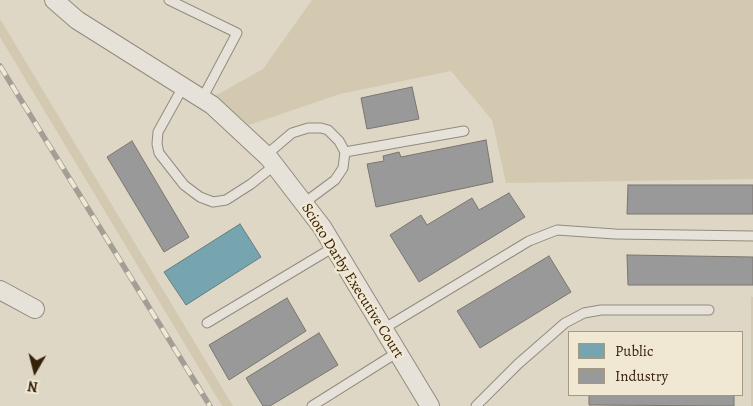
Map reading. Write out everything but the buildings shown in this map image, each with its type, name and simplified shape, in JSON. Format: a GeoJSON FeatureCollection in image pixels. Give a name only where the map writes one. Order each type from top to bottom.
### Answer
{"type":"FeatureCollection","features":[{"type":"Feature","properties":{"kind":"street","name":"Scioto Darby Executive Court"},"geometry":{"type":"LineString","coordinates":[[54,0],[76,20],[212,105],[270,160],[322,227],[430,406]]}},
{"type":"Feature","properties":{"kind":"street"},"geometry":{"type":"LineString","coordinates":[[0,290],[35,309]]}},
{"type":"Feature","properties":{"kind":"lane"},"geometry":{"type":"LineString","coordinates":[[169,0],[237,33],[202,99]]}},
{"type":"Feature","properties":{"kind":"lane"},"geometry":{"type":"LineString","coordinates":[[183,86],[158,132],[157,144],[159,153],[184,185],[206,200],[213,202],[226,200],[250,184],[292,133],[308,128],[321,128],[328,130],[339,140],[345,152],[343,168],[335,180],[304,203]]}},
{"type":"Feature","properties":{"kind":"lane"},"geometry":{"type":"LineString","coordinates":[[345,152],[464,131]]}},
{"type":"Feature","properties":{"kind":"lane"},"geometry":{"type":"LineString","coordinates":[[383,329],[529,241],[557,230],[615,234],[753,236]]}},
{"type":"Feature","properties":{"kind":"lane"},"geometry":{"type":"LineString","coordinates":[[207,323],[334,247]]}},
{"type":"Feature","properties":{"kind":"lane"},"geometry":{"type":"LineString","coordinates":[[476,406],[518,364],[566,323],[584,313],[601,310],[709,310]]}},
{"type":"Feature","properties":{"kind":"lane"},"geometry":{"type":"LineString","coordinates":[[312,406],[398,352]]}},
{"type":"Feature","properties":{"kind":"shaded area"},"geometry":{"type":"Polygon","coordinates":[[[312,0],[753,0],[753,179],[506,183],[492,120],[451,71],[340,94],[249,125],[215,96],[263,69],[312,0]]]}},
{"type":"Feature","properties":{"kind":"shaded area"},"geometry":{"type":"Polygon","coordinates":[[[0,19],[233,406],[222,406],[0,37],[0,19]]]}},
{"type":"Feature","properties":{"kind":"shaded area"},"geometry":{"type":"Polygon","coordinates":[[[751,297],[753,297],[753,406],[751,406],[751,297]]]}},
{"type":"Feature","properties":{"kind":"railway"},"geometry":{"type":"LineString","coordinates":[[0,66],[210,406]]}}]}
